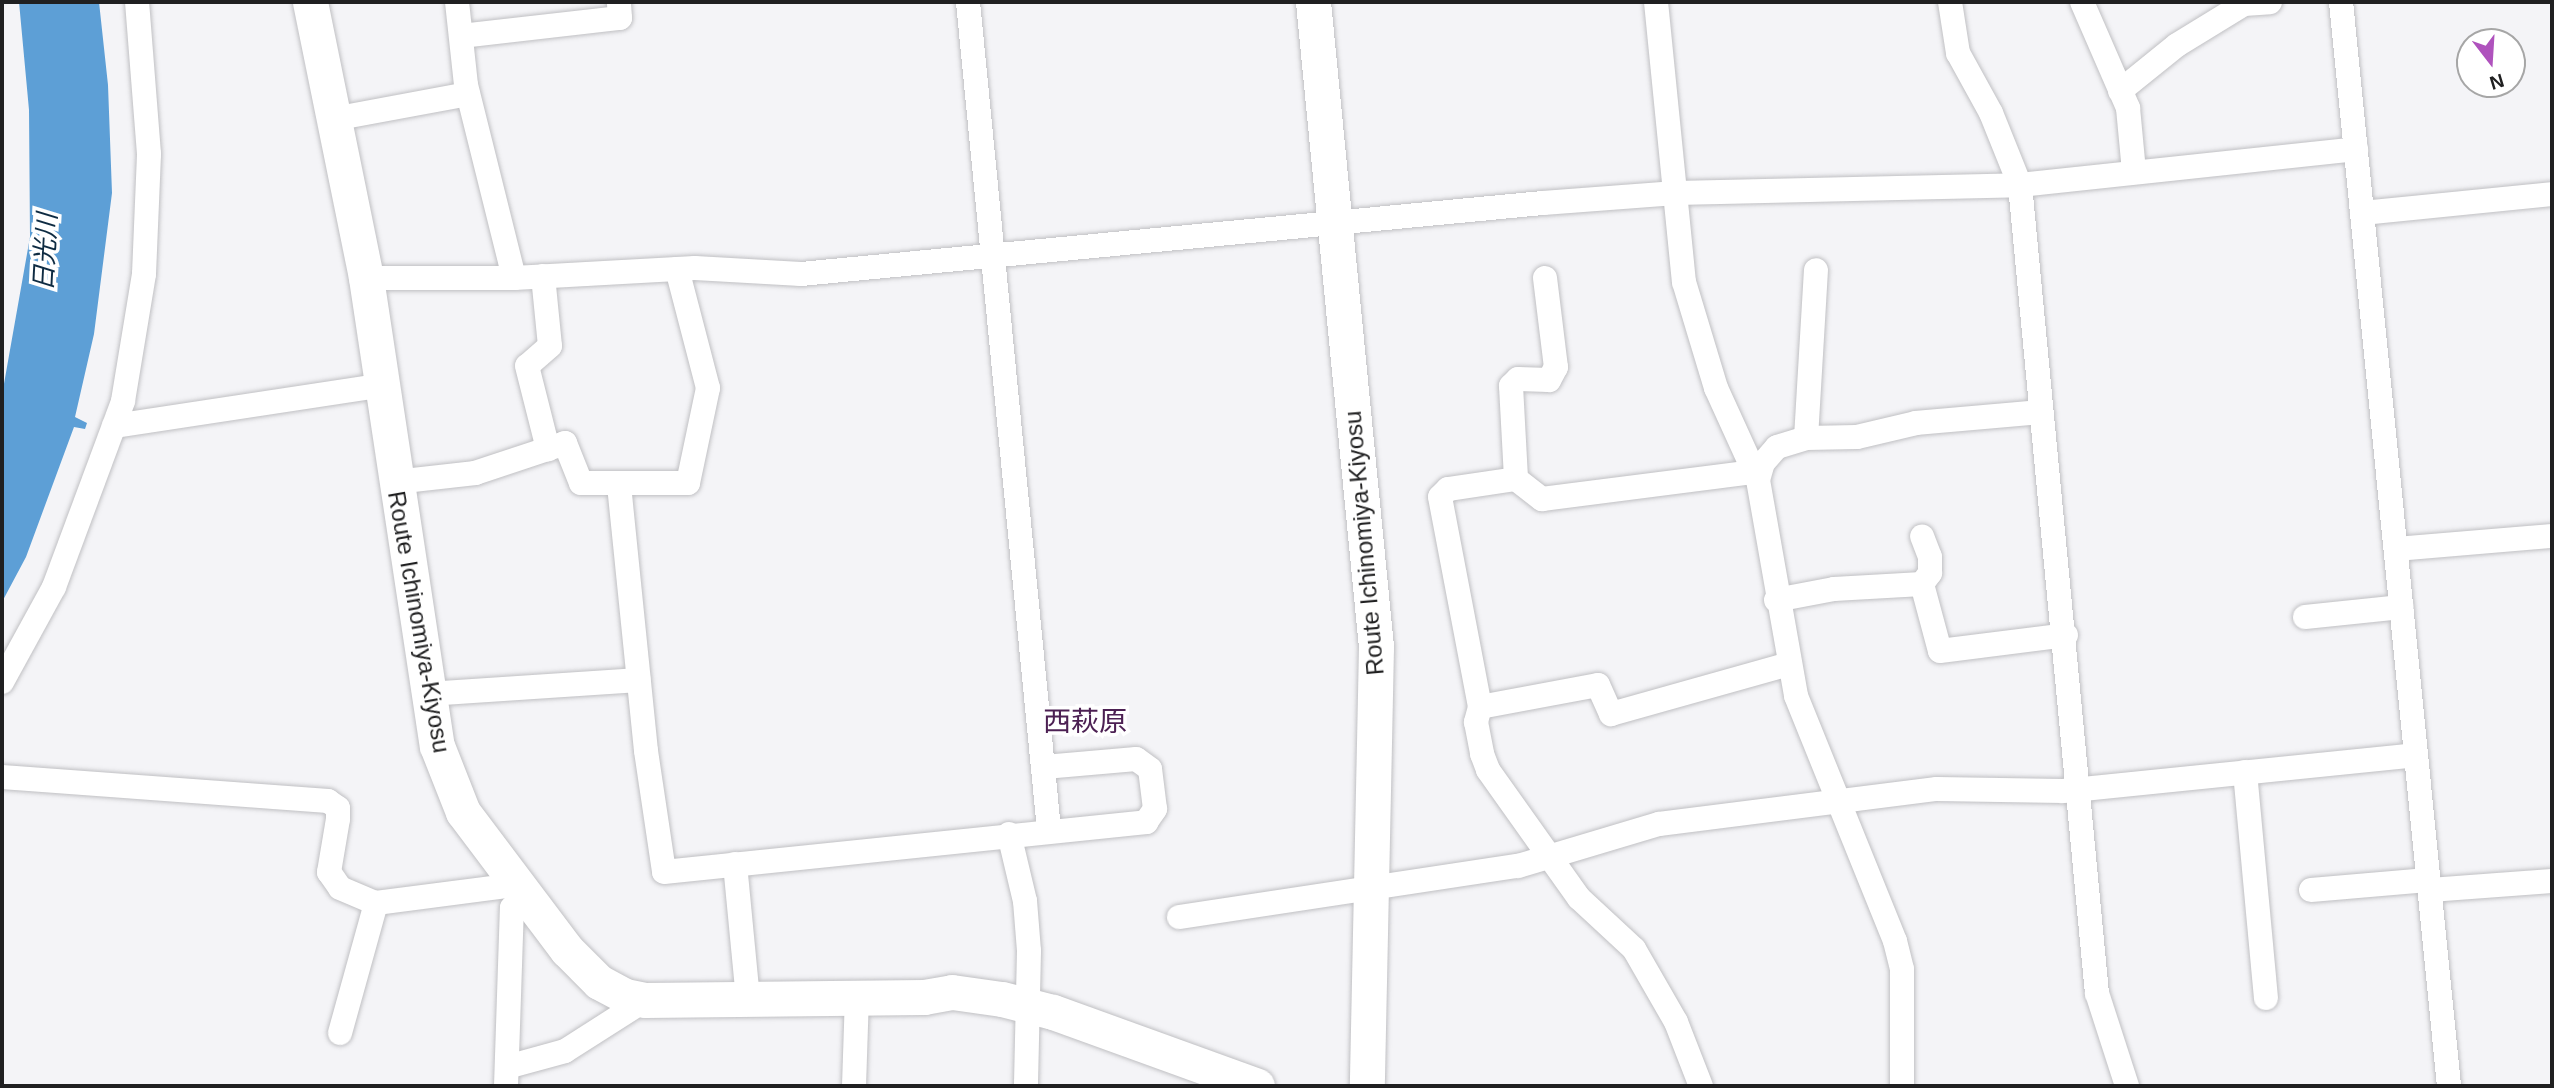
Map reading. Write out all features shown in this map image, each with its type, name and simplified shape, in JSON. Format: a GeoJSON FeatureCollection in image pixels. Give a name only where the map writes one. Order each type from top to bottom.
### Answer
{"type":"FeatureCollection","features":[{"type":"Feature","properties":{"kind":"main road","name":"Route Ichinomiya-Kiyosu"},"geometry":{"type":"LineString","coordinates":[[310,2],[366,278],[380,386],[437,746],[463,813],[519,891],[599,982],[625,996],[645,1000],[748,999],[952,992],[1030,1007],[1196,1076],[1257,1086]]}},
{"type":"Feature","properties":{"kind":"main road","name":"Route Ichinomiya-Kiyosu"},"geometry":{"type":"LineString","coordinates":[[1313,2],[1376,647],[1374,889],[1367,1086]]}},
{"type":"Feature","properties":{"kind":"street"},"geometry":{"type":"LineString","coordinates":[[2,682],[54,587],[123,401],[144,274],[149,154],[137,2]]}},
{"type":"Feature","properties":{"kind":"street"},"geometry":{"type":"LineString","coordinates":[[457,2],[468,94],[514,278]]}},
{"type":"Feature","properties":{"kind":"street"},"geometry":{"type":"LineString","coordinates":[[461,36],[620,18],[619,2]]}},
{"type":"Feature","properties":{"kind":"street"},"geometry":{"type":"LineString","coordinates":[[968,2],[1049,829]]}},
{"type":"Feature","properties":{"kind":"street"},"geometry":{"type":"LineString","coordinates":[[1656,2],[1684,282],[1695,326],[1737,441],[1756,476],[1788,664],[1837,802],[1900,959],[1902,1086]]}},
{"type":"Feature","properties":{"kind":"street"},"geometry":{"type":"LineString","coordinates":[[1950,2],[1958,53],[1992,113],[2021,184],[2041,412],[2066,635],[2077,789],[2097,993],[2127,1086]]}},
{"type":"Feature","properties":{"kind":"street"},"geometry":{"type":"LineString","coordinates":[[2082,2],[2128,108],[2134,172]]}},
{"type":"Feature","properties":{"kind":"street"},"geometry":{"type":"LineString","coordinates":[[2120,91],[2177,45],[2244,4],[2270,2]]}},
{"type":"Feature","properties":{"kind":"street"},"geometry":{"type":"LineString","coordinates":[[2342,2],[2449,1086]]}},
{"type":"Feature","properties":{"kind":"street"},"geometry":{"type":"LineString","coordinates":[[333,119],[468,94]]}},
{"type":"Feature","properties":{"kind":"street"},"geometry":{"type":"LineString","coordinates":[[366,278],[514,278],[677,269],[801,274],[1676,193],[2021,184],[2356,149]]}},
{"type":"Feature","properties":{"kind":"street"},"geometry":{"type":"LineString","coordinates":[[2362,213],[2552,194]]}},
{"type":"Feature","properties":{"kind":"street"},"geometry":{"type":"LineString","coordinates":[[395,482],[475,474],[565,443],[581,483],[688,483],[708,388],[677,269]]}},
{"type":"Feature","properties":{"kind":"street"},"geometry":{"type":"LineString","coordinates":[[1806,438],[1816,270]]}},
{"type":"Feature","properties":{"kind":"street"},"geometry":{"type":"LineString","coordinates":[[542,276],[550,346],[527,366],[548,449]]}},
{"type":"Feature","properties":{"kind":"street"},"geometry":{"type":"LineString","coordinates":[[1516,479],[1511,386],[1518,379],[1549,380],[1556,367],[1545,278]]}},
{"type":"Feature","properties":{"kind":"street"},"geometry":{"type":"LineString","coordinates":[[114,426],[380,386]]}},
{"type":"Feature","properties":{"kind":"street"},"geometry":{"type":"LineString","coordinates":[[1756,476],[1777,447],[1806,438],[1857,437],[1916,423],[2041,412]]}},
{"type":"Feature","properties":{"kind":"street"},"geometry":{"type":"LineString","coordinates":[[1701,1086],[1676,1022],[1634,949],[1579,898],[1488,770],[1476,722],[1480,707],[1440,497],[1448,489],[1516,479],[1542,499],[1756,476]]}},
{"type":"Feature","properties":{"kind":"street"},"geometry":{"type":"LineString","coordinates":[[620,485],[639,680],[664,872],[1049,829],[1146,822],[1156,809],[1150,769],[1136,760],[1044,767]]}},
{"type":"Feature","properties":{"kind":"street"},"geometry":{"type":"LineString","coordinates":[[1922,536],[1930,557],[1930,573],[1922,584]]}},
{"type":"Feature","properties":{"kind":"street"},"geometry":{"type":"LineString","coordinates":[[2396,550],[2552,536]]}},
{"type":"Feature","properties":{"kind":"street"},"geometry":{"type":"LineString","coordinates":[[1922,584],[1940,651],[2066,635]]}},
{"type":"Feature","properties":{"kind":"street"},"geometry":{"type":"LineString","coordinates":[[1776,600],[1834,589],[1922,584]]}},
{"type":"Feature","properties":{"kind":"street"},"geometry":{"type":"LineString","coordinates":[[2305,617],[2401,607]]}},
{"type":"Feature","properties":{"kind":"street"},"geometry":{"type":"LineString","coordinates":[[1480,707],[1598,685],[1611,714],[1788,664]]}},
{"type":"Feature","properties":{"kind":"street"},"geometry":{"type":"LineString","coordinates":[[428,694],[639,680]]}},
{"type":"Feature","properties":{"kind":"street"},"geometry":{"type":"LineString","coordinates":[[1179,917],[1374,889],[1552,858],[1658,824],[1969,787],[2077,789],[2415,755]]}},
{"type":"Feature","properties":{"kind":"street"},"geometry":{"type":"LineString","coordinates":[[2245,772],[2266,998]]}},
{"type":"Feature","properties":{"kind":"street"},"geometry":{"type":"LineString","coordinates":[[2,777],[328,801],[338,808],[329,872],[340,888],[376,903],[400,896],[519,891],[512,908],[506,1076],[565,1051],[645,1000]]}},
{"type":"Feature","properties":{"kind":"street"},"geometry":{"type":"LineString","coordinates":[[1009,834],[1025,901],[1030,1007],[1026,1086]]}},
{"type":"Feature","properties":{"kind":"street"},"geometry":{"type":"LineString","coordinates":[[735,864],[748,999]]}},
{"type":"Feature","properties":{"kind":"street"},"geometry":{"type":"LineString","coordinates":[[2311,890],[2552,881]]}},
{"type":"Feature","properties":{"kind":"street"},"geometry":{"type":"LineString","coordinates":[[340,1033],[376,903]]}},
{"type":"Feature","properties":{"kind":"street"},"geometry":{"type":"LineString","coordinates":[[854,1086],[857,997]]}},
{"type":"Feature","properties":{"kind":"water","name":"日光川"},"geometry":{"type":"Polygon","coordinates":[[[19,2],[99,2],[108,85],[112,193],[94,334],[75,417],[87,423],[85,429],[74,427],[26,557],[2,602],[2,395],[30,237],[29,110],[19,2]]]}},
{"type":"Feature","properties":{"kind":"district","name":"西萩原"},"geometry":{"type":"Point","coordinates":[1085,722]}}]}
